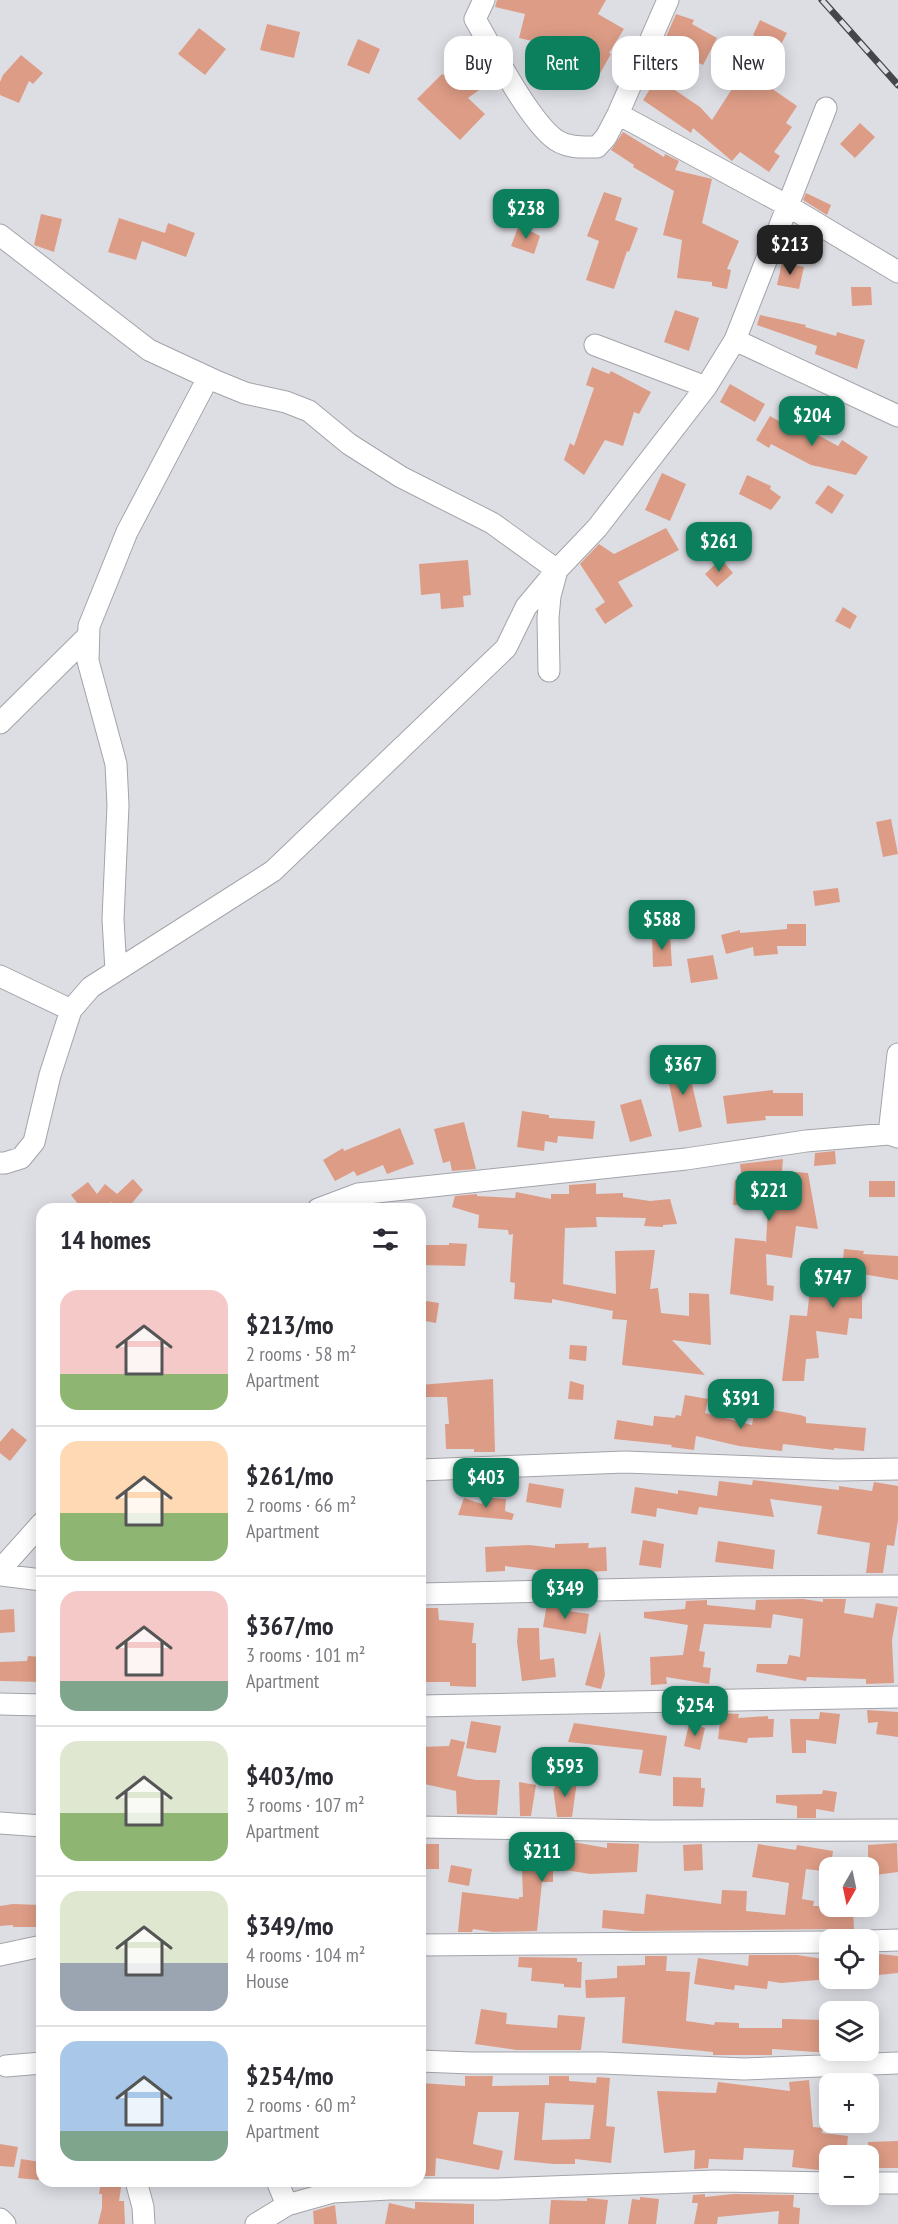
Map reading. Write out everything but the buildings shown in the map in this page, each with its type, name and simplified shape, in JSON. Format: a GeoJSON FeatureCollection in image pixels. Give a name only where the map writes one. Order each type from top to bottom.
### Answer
{"type":"FeatureCollection","features":[{"type":"Feature","properties":{"kind":"street"},"geometry":{"type":"LineString","coordinates":[[484,0],[475,20],[522,99],[542,127],[556,140],[574,147],[597,147],[606,137],[668,0]]}},
{"type":"Feature","properties":{"kind":"street"},"geometry":{"type":"LineString","coordinates":[[0,1162],[5,1164],[21,1158],[34,1142],[50,1075],[71,1010],[91,987],[273,871],[507,648],[526,607],[597,528],[706,387],[735,340],[826,108]]}},
{"type":"Feature","properties":{"kind":"street"},"geometry":{"type":"LineString","coordinates":[[618,114],[788,206],[898,272]]}},
{"type":"Feature","properties":{"kind":"street"},"geometry":{"type":"LineString","coordinates":[[0,235],[149,350],[245,393],[286,402],[309,411],[349,444],[401,477],[492,523],[557,570]]}},
{"type":"Feature","properties":{"kind":"street"},"geometry":{"type":"LineString","coordinates":[[735,340],[898,416]]}},
{"type":"Feature","properties":{"kind":"street"},"geometry":{"type":"LineString","coordinates":[[595,345],[706,387]]}},
{"type":"Feature","properties":{"kind":"street"},"geometry":{"type":"LineString","coordinates":[[116,971],[113,919],[118,805],[116,764],[88,661],[89,626],[127,532],[208,378]]}},
{"type":"Feature","properties":{"kind":"street"},"geometry":{"type":"LineString","coordinates":[[549,671],[548,618],[550,596],[557,570]]}},
{"type":"Feature","properties":{"kind":"street"},"geometry":{"type":"LineString","coordinates":[[0,723],[88,636]]}},
{"type":"Feature","properties":{"kind":"street"},"geometry":{"type":"LineString","coordinates":[[0,976],[71,1010]]}},
{"type":"Feature","properties":{"kind":"street"},"geometry":{"type":"LineString","coordinates":[[334,1203],[358,1194],[686,1159],[806,1141],[893,1136],[898,1054]]}},
{"type":"Feature","properties":{"kind":"street"},"geometry":{"type":"LineString","coordinates":[[426,1470],[625,1462],[838,1470],[898,1469]]}},
{"type":"Feature","properties":{"kind":"street"},"geometry":{"type":"LineString","coordinates":[[0,1570],[36,1530]]}},
{"type":"Feature","properties":{"kind":"street"},"geometry":{"type":"LineString","coordinates":[[0,1575],[36,1579]]}},
{"type":"Feature","properties":{"kind":"street"},"geometry":{"type":"LineString","coordinates":[[426,1594],[898,1586]]}},
{"type":"Feature","properties":{"kind":"street"},"geometry":{"type":"LineString","coordinates":[[426,1706],[898,1696]]}},
{"type":"Feature","properties":{"kind":"street"},"geometry":{"type":"LineString","coordinates":[[0,1704],[36,1705]]}},
{"type":"Feature","properties":{"kind":"street"},"geometry":{"type":"LineString","coordinates":[[0,1823],[36,1826]]}},
{"type":"Feature","properties":{"kind":"street"},"geometry":{"type":"LineString","coordinates":[[426,1827],[653,1831],[898,1830]]}},
{"type":"Feature","properties":{"kind":"street"},"geometry":{"type":"LineString","coordinates":[[879,1941],[898,1940]]}},
{"type":"Feature","properties":{"kind":"street"},"geometry":{"type":"LineString","coordinates":[[426,1945],[819,1942]]}},
{"type":"Feature","properties":{"kind":"street"},"geometry":{"type":"LineString","coordinates":[[0,1955],[36,1947]]}},
{"type":"Feature","properties":{"kind":"street"},"geometry":{"type":"LineString","coordinates":[[426,2061],[603,2063],[744,2069],[898,2063]]}},
{"type":"Feature","properties":{"kind":"street"},"geometry":{"type":"LineString","coordinates":[[6,2066],[36,2064]]}},
{"type":"Feature","properties":{"kind":"street"},"geometry":{"type":"LineString","coordinates":[[256,2224],[287,2205],[333,2192],[389,2188],[496,2189],[715,2181],[819,2183]]}},
{"type":"Feature","properties":{"kind":"street"},"geometry":{"type":"LineString","coordinates":[[879,2183],[898,2183]]}},
{"type":"Feature","properties":{"kind":"street"},"geometry":{"type":"LineString","coordinates":[[138,2187],[143,2207],[144,2224]]}},
{"type":"Feature","properties":{"kind":"street"},"geometry":{"type":"LineString","coordinates":[[280,2187],[287,2205]]}},
{"type":"Feature","properties":{"kind":"street"},"geometry":{"type":"LineString","coordinates":[[0,2219],[4,2224]]}},
{"type":"Feature","properties":{"kind":"railway"},"geometry":{"type":"LineString","coordinates":[[822,0],[898,85]]}}]}
